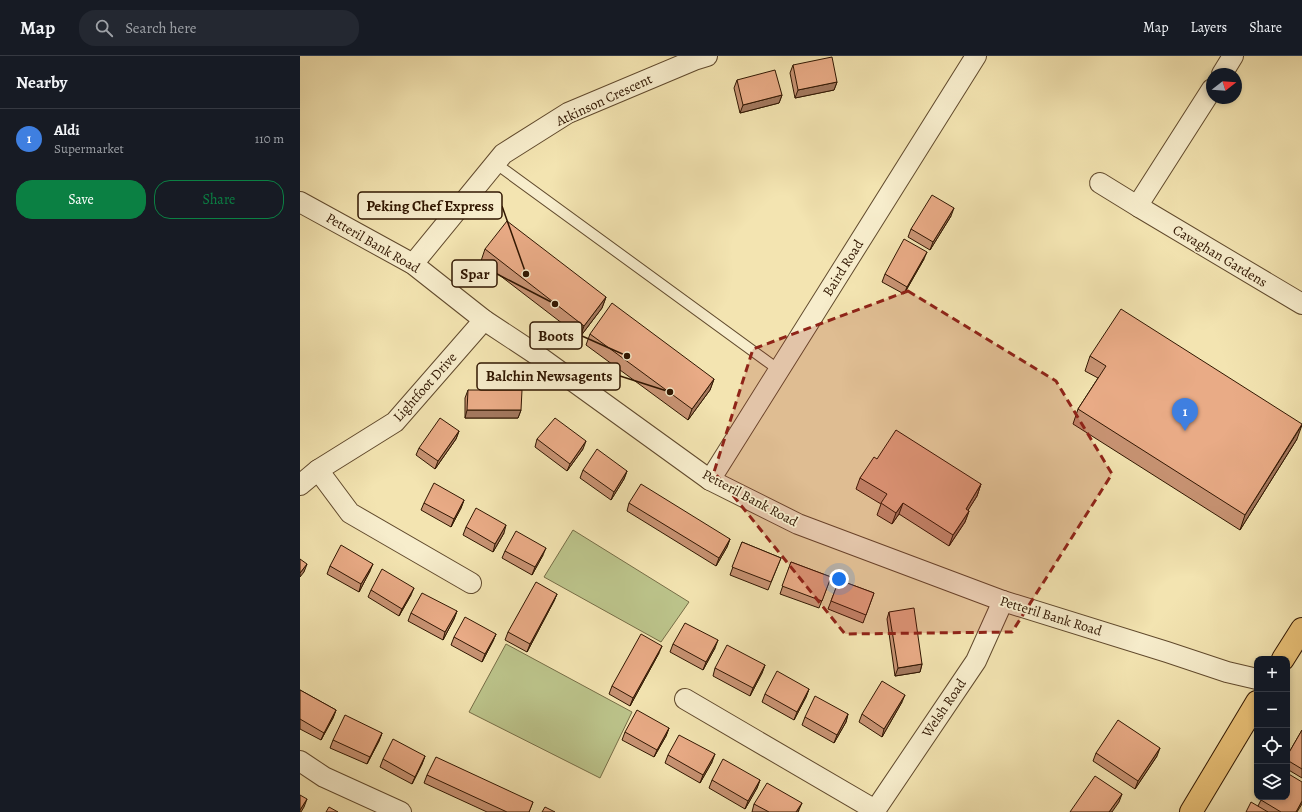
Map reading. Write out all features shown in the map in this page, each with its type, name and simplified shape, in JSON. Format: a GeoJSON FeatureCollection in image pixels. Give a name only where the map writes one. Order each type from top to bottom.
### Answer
{"type":"FeatureCollection","features":[{"type":"Feature","properties":{"kind":"main road"},"geometry":{"type":"LineString","coordinates":[[1285,656],[1302,630]]}},
{"type":"Feature","properties":{"kind":"main road"},"geometry":{"type":"LineString","coordinates":[[1191,812],[1254,707]]}},
{"type":"Feature","properties":{"kind":"street","name":"Baird Road"},"geometry":{"type":"LineString","coordinates":[[710,480],[976,56]]}},
{"type":"Feature","properties":{"kind":"street"},"geometry":{"type":"LineString","coordinates":[[1226,68],[1233,56]]}},
{"type":"Feature","properties":{"kind":"street","name":"Atkinson Crescent"},"geometry":{"type":"LineString","coordinates":[[413,264],[503,154],[568,113],[698,57]]}},
{"type":"Feature","properties":{"kind":"street"},"geometry":{"type":"LineString","coordinates":[[1139,207],[1143,198],[1206,98]]}},
{"type":"Feature","properties":{"kind":"street","name":"Cavaghan Gardens"},"geometry":{"type":"LineString","coordinates":[[1100,183],[1302,304]]}},
{"type":"Feature","properties":{"kind":"street","name":"Petteril Bank Road"},"geometry":{"type":"LineString","coordinates":[[300,202],[413,264],[484,320],[543,360],[710,480],[798,524],[1003,601],[1168,652],[1227,672],[1254,678]]}},
{"type":"Feature","properties":{"kind":"street","name":"Lightfoot Drive"},"geometry":{"type":"LineString","coordinates":[[300,486],[318,470],[395,422],[484,320]]}},
{"type":"Feature","properties":{"kind":"street"},"geometry":{"type":"LineString","coordinates":[[318,470],[350,513],[471,583]]}},
{"type":"Feature","properties":{"kind":"street","name":"Welsh Road"},"geometry":{"type":"LineString","coordinates":[[685,698],[874,811],[976,661],[1003,601]]}},
{"type":"Feature","properties":{"kind":"street"},"geometry":{"type":"LineString","coordinates":[[300,761],[324,777],[401,812]]}},
{"type":"Feature","properties":{"kind":"lane"},"geometry":{"type":"LineString","coordinates":[[495,163],[779,370]]}},
{"type":"Feature","properties":{"kind":"highlighted area"},"geometry":{"type":"Polygon","coordinates":[[[908,291],[1056,381],[1112,474],[1012,632],[845,634],[714,472],[753,349],[908,291]]]}},
{"type":"Feature","properties":{"kind":"green space"},"geometry":{"type":"Polygon","coordinates":[[[573,530],[689,602],[661,642],[544,577],[573,530]]]}},
{"type":"Feature","properties":{"kind":"green space"},"geometry":{"type":"Polygon","coordinates":[[[506,644],[632,712],[600,778],[469,712],[506,644]]]}},
{"type":"Feature","properties":{"kind":"building"},"geometry":{"type":"Polygon","coordinates":[[[832,57],[837,82],[798,90],[793,65],[832,57]]]}},
{"type":"Feature","properties":{"kind":"building"},"geometry":{"type":"Polygon","coordinates":[[[775,70],[782,95],[743,105],[737,80],[775,70]]]}},
{"type":"Feature","properties":{"kind":"building"},"geometry":{"type":"Polygon","coordinates":[[[932,195],[954,208],[933,242],[911,229],[932,195]]]}},
{"type":"Feature","properties":{"kind":"building"},"geometry":{"type":"Polygon","coordinates":[[[507,221],[606,297],[584,326],[485,249],[507,221]]]}},
{"type":"Feature","properties":{"kind":"building"},"geometry":{"type":"Polygon","coordinates":[[[904,239],[927,252],[907,287],[885,274],[904,239]]]}},
{"type":"Feature","properties":{"kind":"building"},"geometry":{"type":"Polygon","coordinates":[[[612,303],[714,379],[692,409],[590,334],[612,303]]]}},
{"type":"Feature","properties":{"kind":"building"},"geometry":{"type":"Polygon","coordinates":[[[1121,309],[1302,424],[1245,515],[1078,409],[1106,366],[1090,356],[1121,309]]]}},
{"type":"Feature","properties":{"kind":"building"},"geometry":{"type":"Polygon","coordinates":[[[468,390],[522,390],[521,410],[467,410],[468,390]]]}},
{"type":"Feature","properties":{"kind":"building"},"geometry":{"type":"Polygon","coordinates":[[[440,418],[459,431],[438,461],[419,448],[440,418]]]}},
{"type":"Feature","properties":{"kind":"building"},"geometry":{"type":"Polygon","coordinates":[[[555,418],[586,441],[570,464],[537,439],[555,418]]]}},
{"type":"Feature","properties":{"kind":"building"},"geometry":{"type":"Polygon","coordinates":[[[896,430],[981,484],[966,509],[969,511],[953,535],[903,503],[896,513],[881,503],[887,494],[860,478],[874,457],[877,459],[896,430]]]}},
{"type":"Feature","properties":{"kind":"building"},"geometry":{"type":"Polygon","coordinates":[[[597,449],[627,471],[614,492],[583,470],[597,449]]]}},
{"type":"Feature","properties":{"kind":"building"},"geometry":{"type":"Polygon","coordinates":[[[434,483],[464,500],[454,519],[424,503],[434,483]]]}},
{"type":"Feature","properties":{"kind":"building"},"geometry":{"type":"Polygon","coordinates":[[[641,484],[730,539],[719,558],[629,503],[641,484]]]}},
{"type":"Feature","properties":{"kind":"building"},"geometry":{"type":"Polygon","coordinates":[[[476,508],[506,525],[495,544],[466,527],[476,508]]]}},
{"type":"Feature","properties":{"kind":"building"},"geometry":{"type":"Polygon","coordinates":[[[516,531],[546,548],[535,567],[505,551],[516,531]]]}},
{"type":"Feature","properties":{"kind":"building"},"geometry":{"type":"Polygon","coordinates":[[[742,542],[781,558],[771,582],[732,567],[742,542]]]}},
{"type":"Feature","properties":{"kind":"building"},"geometry":{"type":"Polygon","coordinates":[[[341,545],[373,564],[361,584],[330,566],[341,545]]]}},
{"type":"Feature","properties":{"kind":"building"},"geometry":{"type":"Polygon","coordinates":[[[300,559],[307,564],[300,573],[300,559]]]}},
{"type":"Feature","properties":{"kind":"building"},"geometry":{"type":"Polygon","coordinates":[[[791,562],[831,577],[822,601],[782,586],[791,562]]]}},
{"type":"Feature","properties":{"kind":"building"},"geometry":{"type":"Polygon","coordinates":[[[382,569],[414,588],[402,609],[371,590],[382,569]]]}},
{"type":"Feature","properties":{"kind":"building"},"geometry":{"type":"Polygon","coordinates":[[[839,580],[874,593],[866,615],[831,601],[839,580]]]}},
{"type":"Feature","properties":{"kind":"building"},"geometry":{"type":"Polygon","coordinates":[[[536,582],[557,594],[530,644],[508,632],[536,582]]]}},
{"type":"Feature","properties":{"kind":"building"},"geometry":{"type":"Polygon","coordinates":[[[422,593],[457,611],[445,632],[411,613],[422,593]]]}},
{"type":"Feature","properties":{"kind":"building"},"geometry":{"type":"Polygon","coordinates":[[[914,608],[922,664],[898,668],[889,612],[914,608]]]}},
{"type":"Feature","properties":{"kind":"building"},"geometry":{"type":"Polygon","coordinates":[[[465,617],[496,634],[485,654],[454,637],[465,617]]]}},
{"type":"Feature","properties":{"kind":"building"},"geometry":{"type":"Polygon","coordinates":[[[685,623],[718,640],[706,662],[673,644],[685,623]]]}},
{"type":"Feature","properties":{"kind":"building"},"geometry":{"type":"Polygon","coordinates":[[[641,634],[662,646],[633,698],[612,686],[641,634]]]}},
{"type":"Feature","properties":{"kind":"building"},"geometry":{"type":"Polygon","coordinates":[[[727,645],[765,665],[753,688],[715,668],[727,645]]]}},
{"type":"Feature","properties":{"kind":"building"},"geometry":{"type":"Polygon","coordinates":[[[777,671],[809,689],[797,712],[765,694],[777,671]]]}},
{"type":"Feature","properties":{"kind":"building"},"geometry":{"type":"Polygon","coordinates":[[[882,681],[905,695],[884,729],[862,714],[882,681]]]}},
{"type":"Feature","properties":{"kind":"building"},"geometry":{"type":"Polygon","coordinates":[[[300,690],[336,710],[324,733],[300,719],[300,690]]]}},
{"type":"Feature","properties":{"kind":"building"},"geometry":{"type":"Polygon","coordinates":[[[815,696],[848,714],[837,735],[805,717],[815,696]]]}},
{"type":"Feature","properties":{"kind":"building"},"geometry":{"type":"Polygon","coordinates":[[[637,710],[669,728],[657,750],[625,732],[637,710]]]}},
{"type":"Feature","properties":{"kind":"building"},"geometry":{"type":"Polygon","coordinates":[[[345,715],[382,733],[370,757],[333,740],[345,715]]]}},
{"type":"Feature","properties":{"kind":"building"},"geometry":{"type":"Polygon","coordinates":[[[1118,720],[1160,748],[1138,781],[1096,753],[1118,720]]]}},
{"type":"Feature","properties":{"kind":"building"},"geometry":{"type":"Polygon","coordinates":[[[1302,730],[1302,769],[1290,762],[1290,751],[1302,730]]]}},
{"type":"Feature","properties":{"kind":"building"},"geometry":{"type":"Polygon","coordinates":[[[679,735],[715,754],[703,775],[668,755],[679,735]]]}},
{"type":"Feature","properties":{"kind":"building"},"geometry":{"type":"Polygon","coordinates":[[[393,739],[425,756],[415,777],[383,759],[393,739]]]}},
{"type":"Feature","properties":{"kind":"building"},"geometry":{"type":"Polygon","coordinates":[[[436,757],[533,802],[529,812],[507,812],[427,775],[436,757]]]}},
{"type":"Feature","properties":{"kind":"building"},"geometry":{"type":"Polygon","coordinates":[[[723,759],[760,780],[748,801],[712,780],[723,759]]]}},
{"type":"Feature","properties":{"kind":"building"},"geometry":{"type":"Polygon","coordinates":[[[1290,775],[1302,782],[1302,801],[1296,812],[1281,812],[1261,800],[1290,800],[1290,775]]]}},
{"type":"Feature","properties":{"kind":"building"},"geometry":{"type":"Polygon","coordinates":[[[1095,776],[1122,794],[1109,812],[1070,812],[1095,776]]]}},
{"type":"Feature","properties":{"kind":"building"},"geometry":{"type":"Polygon","coordinates":[[[767,783],[802,803],[796,812],[769,812],[754,804],[767,783]]]}},
{"type":"Feature","properties":{"kind":"building"},"geometry":{"type":"Polygon","coordinates":[[[300,795],[307,799],[300,810],[300,795]]]}},
{"type":"Feature","properties":{"kind":"building"},"geometry":{"type":"Polygon","coordinates":[[[1251,802],[1268,812],[1246,812],[1251,802]]]}},
{"type":"Feature","properties":{"kind":"building"},"geometry":{"type":"Polygon","coordinates":[[[329,807],[338,812],[326,812],[329,807]]]}},
{"type":"Feature","properties":{"kind":"building"},"geometry":{"type":"Polygon","coordinates":[[[545,807],[555,812],[542,812],[545,807]]]}},
{"type":"Feature","properties":{"kind":"place","name":"Peking Chef Express"},"geometry":{"type":"Point","coordinates":[526,274]}},
{"type":"Feature","properties":{"kind":"place","name":"Spar"},"geometry":{"type":"Point","coordinates":[555,304]}},
{"type":"Feature","properties":{"kind":"place","name":"Boots"},"geometry":{"type":"Point","coordinates":[627,356]}},
{"type":"Feature","properties":{"kind":"place","name":"Balchin Newsagents"},"geometry":{"type":"Point","coordinates":[670,392]}},
{"type":"Feature","properties":{"kind":"place","name":"Aldi"},"geometry":{"type":"Point","coordinates":[1185,431]}}]}
